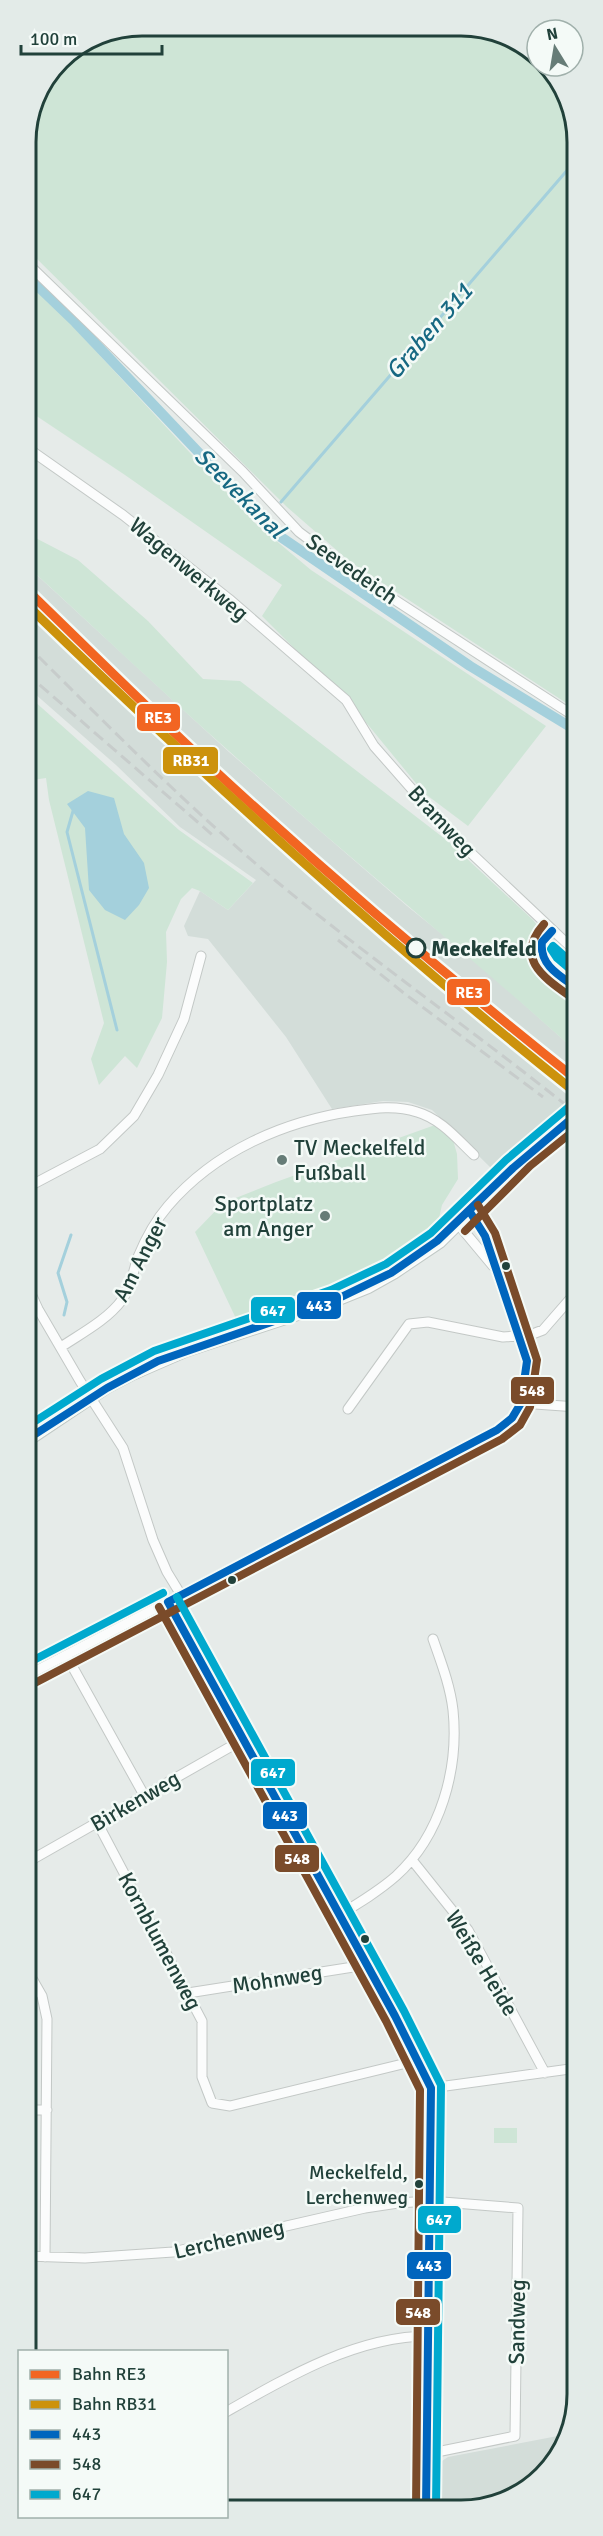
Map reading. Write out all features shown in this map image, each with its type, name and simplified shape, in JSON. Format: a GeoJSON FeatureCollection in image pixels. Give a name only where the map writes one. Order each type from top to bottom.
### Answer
{"type":"FeatureCollection","features":[{"type":"Feature","properties":{"kind":"street","name":"Seevedeich"},"geometry":{"type":"LineString","coordinates":[[36,272],[243,472],[299,532],[361,578],[567,712]]}},
{"type":"Feature","properties":{"kind":"street","name":"Wagenwerkweg"},"geometry":{"type":"LineString","coordinates":[[36,454],[132,522],[229,599],[346,700]]}},
{"type":"Feature","properties":{"kind":"street","name":"Bramweg"},"geometry":{"type":"LineString","coordinates":[[346,700],[374,746],[453,836],[567,944]]}},
{"type":"Feature","properties":{"kind":"street"},"geometry":{"type":"LineString","coordinates":[[552,931],[542,942],[542,956],[567,980]]}},
{"type":"Feature","properties":{"kind":"street"},"geometry":{"type":"LineString","coordinates":[[36,1183],[100,1149],[134,1116],[158,1075],[184,1019],[201,956]]}},
{"type":"Feature","properties":{"kind":"street","name":"Am Anger"},"geometry":{"type":"LineString","coordinates":[[61,1347],[109,1314],[123,1298],[151,1232],[167,1207],[210,1166],[275,1131],[328,1115],[394,1107],[418,1112],[439,1122],[474,1155]]}},
{"type":"Feature","properties":{"kind":"street"},"geometry":{"type":"LineString","coordinates":[[36,1433],[105,1387],[159,1361],[316,1307],[368,1286],[418,1257],[458,1224],[524,1158],[567,1122]]}},
{"type":"Feature","properties":{"kind":"street"},"geometry":{"type":"LineString","coordinates":[[36,1671],[497,1430],[512,1418],[521,1403],[527,1361],[478,1221],[470,1212]]}},
{"type":"Feature","properties":{"kind":"street"},"geometry":{"type":"LineString","coordinates":[[458,1224],[496,1270]]}},
{"type":"Feature","properties":{"kind":"street"},"geometry":{"type":"LineString","coordinates":[[348,1409],[409,1324],[428,1322],[503,1337],[520,1336],[543,1330],[567,1302]]}},
{"type":"Feature","properties":{"kind":"street"},"geometry":{"type":"LineString","coordinates":[[36,1305],[123,1448],[153,1540],[167,1572],[181,1595]]}},
{"type":"Feature","properties":{"kind":"street"},"geometry":{"type":"LineString","coordinates":[[521,1403],[567,1406]]}},
{"type":"Feature","properties":{"kind":"street"},"geometry":{"type":"LineString","coordinates":[[168,1602],[419,2060],[431,2088],[426,2500]]}},
{"type":"Feature","properties":{"kind":"street"},"geometry":{"type":"LineString","coordinates":[[339,1915],[378,1890],[412,1860],[434,1826],[447,1792],[454,1733],[453,1709],[449,1686],[433,1640]]}},
{"type":"Feature","properties":{"kind":"street"},"geometry":{"type":"LineString","coordinates":[[66,1655],[144,1796]]}},
{"type":"Feature","properties":{"kind":"street","name":"Birkenweg"},"geometry":{"type":"LineString","coordinates":[[36,1857],[244,1739]]}},
{"type":"Feature","properties":{"kind":"street","name":"Kornblumenweg"},"geometry":{"type":"LineString","coordinates":[[97,1822],[202,2021],[202,2077],[212,2103],[230,2106],[419,2060]]}},
{"type":"Feature","properties":{"kind":"street","name":"Weiße Heide"},"geometry":{"type":"LineString","coordinates":[[412,1860],[468,1930],[544,2073]]}},
{"type":"Feature","properties":{"kind":"street","name":"Mohnweg"},"geometry":{"type":"LineString","coordinates":[[188,1993],[366,1965]]}},
{"type":"Feature","properties":{"kind":"street"},"geometry":{"type":"LineString","coordinates":[[36,1986],[42,1996],[46,2019],[45,2257]]}},
{"type":"Feature","properties":{"kind":"street"},"geometry":{"type":"LineString","coordinates":[[431,2088],[567,2070]]}},
{"type":"Feature","properties":{"kind":"street"},"geometry":{"type":"LineString","coordinates":[[36,2110],[47,2110]]}},
{"type":"Feature","properties":{"kind":"street","name":"Lerchenweg"},"geometry":{"type":"LineString","coordinates":[[36,2256],[85,2258],[173,2252],[365,2208],[430,2201],[518,2208]]}},
{"type":"Feature","properties":{"kind":"street","name":"Sandweg"},"geometry":{"type":"LineString","coordinates":[[427,2454],[515,2436],[518,2208]]}},
{"type":"Feature","properties":{"kind":"street"},"geometry":{"type":"LineString","coordinates":[[228,2411],[297,2371],[312,2365],[371,2345],[410,2336],[429,2336]]}},
{"type":"Feature","properties":{"kind":"shaded area"},"geometry":{"type":"Polygon","coordinates":[[[36,574],[229,752],[407,906],[473,959],[567,1043],[567,1106],[491,1168],[432,1110],[408,1102],[383,1101],[332,1109],[286,1037],[208,939],[188,936],[184,926],[200,891],[228,910],[256,880],[180,827],[116,765],[36,695],[36,574]]]}},
{"type":"Feature","properties":{"kind":"shaded area"},"geometry":{"type":"Polygon","coordinates":[[[558,2436],[549,2453],[531,2474],[508,2489],[475,2499],[437,2500],[439,2463],[448,2457],[558,2436]]]}},
{"type":"Feature","properties":{"kind":"green space"},"geometry":{"type":"Polygon","coordinates":[[[142,36],[475,37],[514,50],[525,58],[525,78],[545,78],[556,95],[563,115],[567,142],[567,703],[349,561],[287,507],[36,258],[36,135],[40,115],[47,95],[62,72],[72,62],[95,47],[121,38],[142,36]]]}},
{"type":"Feature","properties":{"kind":"green space"},"geometry":{"type":"Polygon","coordinates":[[[36,289],[255,523],[311,570],[546,726],[468,826],[424,793],[369,726],[262,616],[282,585],[36,416],[36,289]]]}},
{"type":"Feature","properties":{"kind":"green space"},"geometry":{"type":"Polygon","coordinates":[[[36,538],[78,560],[148,621],[203,679],[240,681],[449,842],[533,920],[541,930],[533,949],[545,975],[567,992],[567,1043],[273,790],[36,574],[36,538]]]}},
{"type":"Feature","properties":{"kind":"green space"},"geometry":{"type":"Polygon","coordinates":[[[36,703],[179,830],[253,883],[228,910],[192,888],[181,899],[166,932],[167,962],[162,1018],[137,1068],[125,1056],[99,1085],[91,1059],[104,1023],[49,800],[46,778],[36,780],[36,703]]]}},
{"type":"Feature","properties":{"kind":"green space","name":"Sportplatz am Anger"},"geometry":{"type":"Polygon","coordinates":[[[435,1125],[453,1140],[457,1154],[458,1179],[442,1205],[437,1227],[393,1263],[240,1327],[195,1232],[223,1203],[435,1125]]]}},
{"type":"Feature","properties":{"kind":"green space"},"geometry":{"type":"Polygon","coordinates":[[[494,2128],[517,2128],[517,2143],[494,2143],[494,2128]]]}},
{"type":"Feature","properties":{"kind":"water"},"geometry":{"type":"Polygon","coordinates":[[[88,791],[114,798],[124,834],[144,863],[149,888],[139,905],[125,920],[105,910],[89,890],[85,828],[67,804],[88,791]]]}},
{"type":"Feature","properties":{"kind":"waterway","name":"Graben 311"},"geometry":{"type":"LineString","coordinates":[[281,502],[567,170]]}},
{"type":"Feature","properties":{"kind":"waterway","name":"Seevekanal"},"geometry":{"type":"LineString","coordinates":[[36,285],[75,322],[275,533],[470,666],[567,725]]}},
{"type":"Feature","properties":{"kind":"waterway"},"geometry":{"type":"LineString","coordinates":[[75,809],[67,832],[117,1030]]}},
{"type":"Feature","properties":{"kind":"waterway"},"geometry":{"type":"LineString","coordinates":[[64,1315],[67,1302],[58,1273],[71,1235]]}},
{"type":"Feature","properties":{"kind":"railway"},"geometry":{"type":"LineString","coordinates":[[36,611],[202,772],[361,918],[567,1083]]}},
{"type":"Feature","properties":{"kind":"railway"},"geometry":{"type":"LineString","coordinates":[[36,654],[117,735],[243,853],[350,940],[567,1106]]}},
{"type":"Feature","properties":{"kind":"railway"},"geometry":{"type":"LineString","coordinates":[[36,682],[216,838]]}},
{"type":"Feature","properties":{"kind":"railway"},"geometry":{"type":"LineString","coordinates":[[338,940],[405,994],[543,1097]]}},
{"type":"Feature","properties":{"kind":"rail line","name":"RE3"},"geometry":{"type":"LineString","coordinates":[[36,599],[256,809],[437,966],[567,1072]]}},
{"type":"Feature","properties":{"kind":"rail line","name":"RB31"},"geometry":{"type":"LineString","coordinates":[[36,614],[292,853],[429,972],[567,1086]]}},
{"type":"Feature","properties":{"kind":"transit line","name":"548"},"geometry":{"type":"LineString","coordinates":[[544,924],[535,936],[532,957],[542,974],[567,994]]}},
{"type":"Feature","properties":{"kind":"transit line","name":"443"},"geometry":{"type":"LineString","coordinates":[[552,931],[542,942],[544,957],[552,969],[567,981]]}},
{"type":"Feature","properties":{"kind":"transit line","name":"647"},"geometry":{"type":"LineString","coordinates":[[567,958],[553,946],[551,949],[557,958],[567,966]]}},
{"type":"Feature","properties":{"kind":"transit line","name":"647"},"geometry":{"type":"LineString","coordinates":[[36,1421],[101,1379],[154,1351],[331,1290],[386,1264],[431,1233],[506,1160],[567,1109]]}},
{"type":"Feature","properties":{"kind":"transit line","name":"443"},"geometry":{"type":"LineString","coordinates":[[36,1434],[107,1388],[158,1361],[335,1300],[391,1273],[437,1241],[513,1168],[567,1122]]}},
{"type":"Feature","properties":{"kind":"transit line","name":"548"},"geometry":{"type":"LineString","coordinates":[[465,1231],[530,1166],[567,1136]]}},
{"type":"Feature","properties":{"kind":"transit line","name":"548"},"geometry":{"type":"LineString","coordinates":[[36,1682],[502,1439],[520,1425],[530,1407],[537,1360],[495,1233],[478,1205]]}},
{"type":"Feature","properties":{"kind":"transit line","name":"443"},"geometry":{"type":"LineString","coordinates":[[168,1602],[497,1430],[512,1418],[521,1403],[527,1361],[485,1236],[470,1212]]}},
{"type":"Feature","properties":{"kind":"transit line","name":"647"},"geometry":{"type":"LineString","coordinates":[[36,1659],[163,1593]]}},
{"type":"Feature","properties":{"kind":"transit line","name":"647"},"geometry":{"type":"LineString","coordinates":[[177,1597],[404,2011],[441,2085],[436,2500]]}},
{"type":"Feature","properties":{"kind":"transit line","name":"443"},"geometry":{"type":"LineString","coordinates":[[168,1602],[395,2016],[431,2088],[426,2500]]}},
{"type":"Feature","properties":{"kind":"transit line","name":"548"},"geometry":{"type":"LineString","coordinates":[[159,1607],[386,2021],[420,2090],[416,2500]]}},
{"type":"Feature","properties":{"kind":"place","name":"Meckelfeld"},"geometry":{"type":"Point","coordinates":[416,948]}},
{"type":"Feature","properties":{"kind":"place","name":"TV Meckelfeld Fußball"},"geometry":{"type":"Point","coordinates":[282,1160]}},
{"type":"Feature","properties":{"kind":"place","name":"Sportplatz am Anger"},"geometry":{"type":"Point","coordinates":[325,1216]}},
{"type":"Feature","properties":{"kind":"place","name":"Meckelfeld, Lerchenweg"},"geometry":{"type":"Point","coordinates":[419,2184]}}]}
